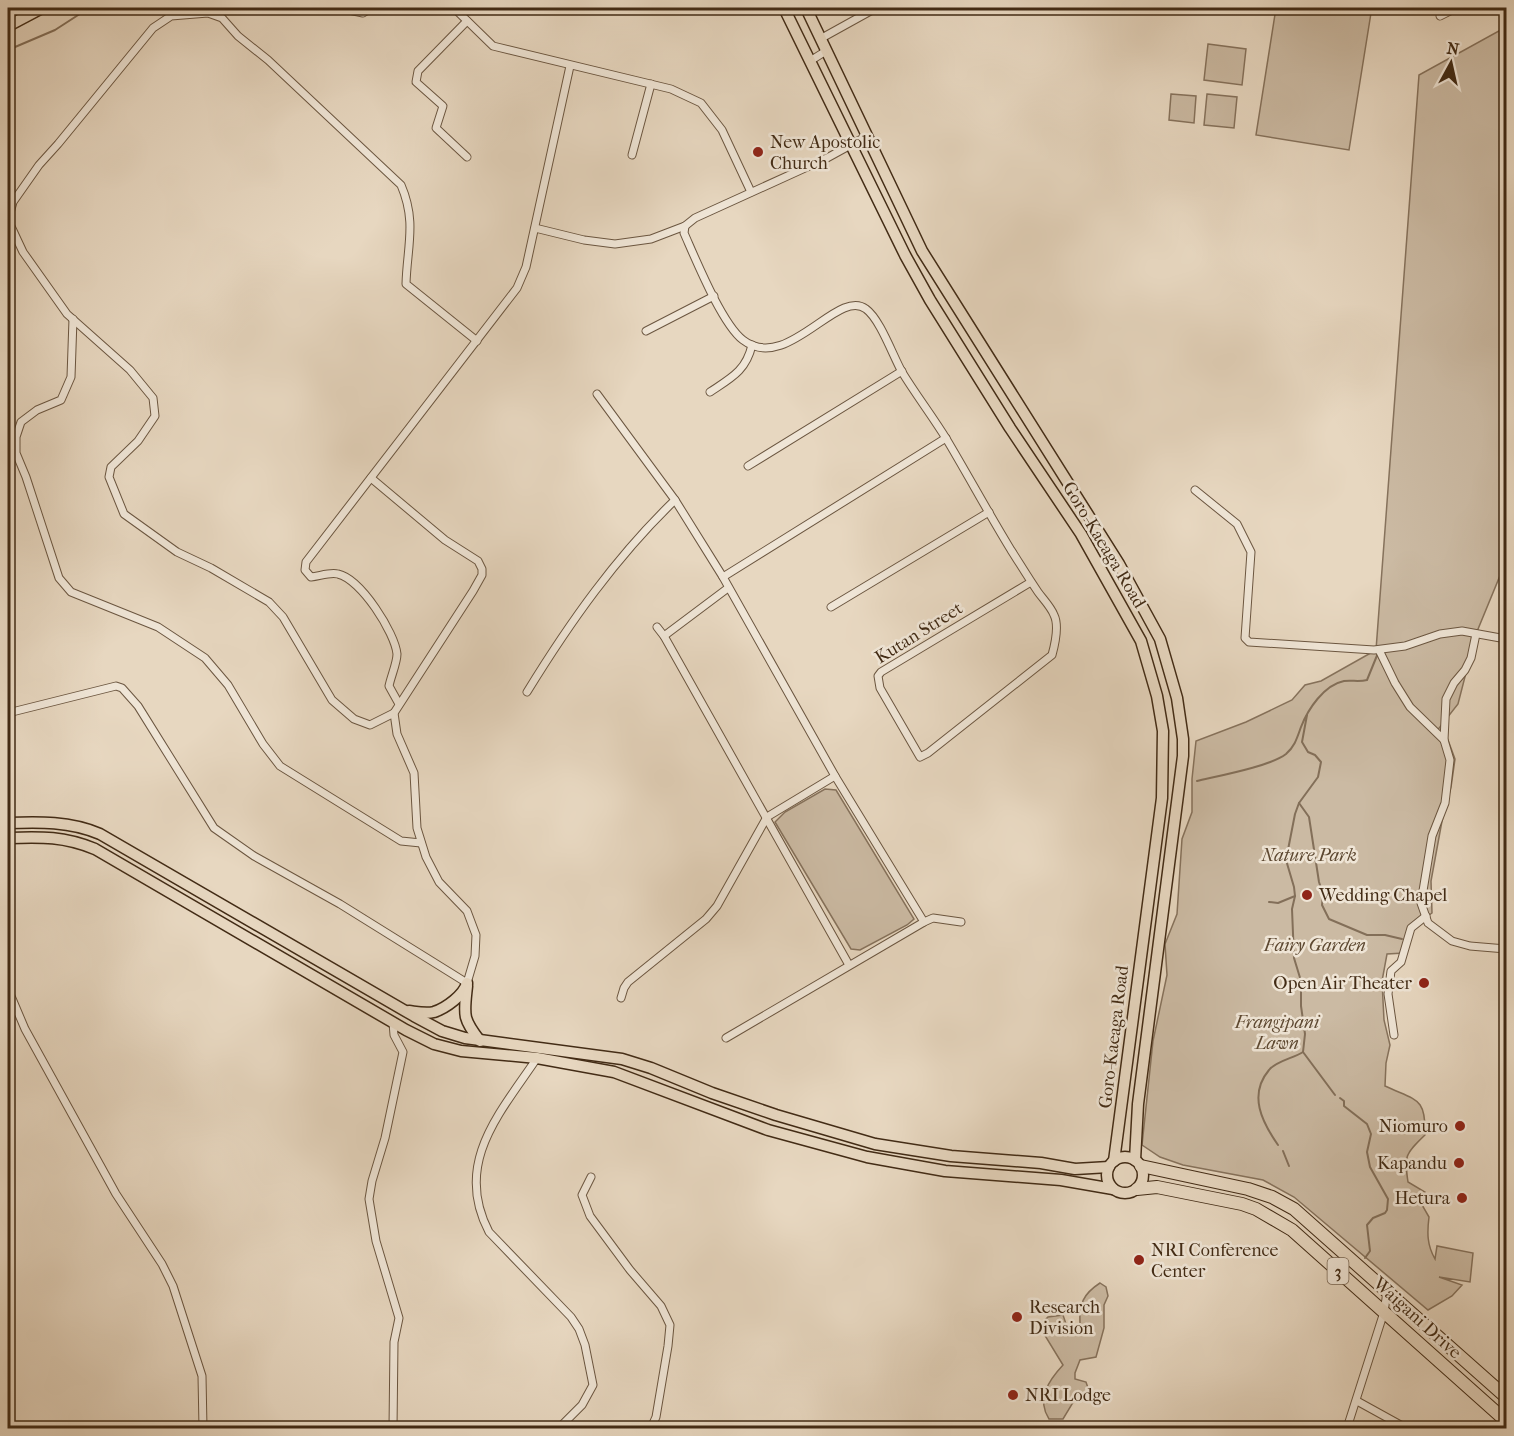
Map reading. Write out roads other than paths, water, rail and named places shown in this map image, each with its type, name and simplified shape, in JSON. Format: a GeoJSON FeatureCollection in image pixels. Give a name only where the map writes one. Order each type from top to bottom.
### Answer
{"type":"FeatureCollection","features":[{"type":"Feature","properties":{"kind":"highway","name":"Waigani Drive"},"geometry":{"type":"LineString","coordinates":[[1138,1163],[1248,1189],[1284,1203],[1307,1220],[1506,1397]]}},
{"type":"Feature","properties":{"kind":"highway","name":"Waigani Drive"},"geometry":{"type":"LineString","coordinates":[[1137,1189],[1157,1187],[1233,1202],[1256,1209],[1292,1230],[1506,1420]]}},
{"type":"Feature","properties":{"kind":"main road"},"geometry":{"type":"LineString","coordinates":[[8,11],[15,8]]}},
{"type":"Feature","properties":{"kind":"main road"},"geometry":{"type":"LineString","coordinates":[[8,26],[42,8]]}},
{"type":"Feature","properties":{"kind":"main road","name":"Goro-Kaeaga Road"},"geometry":{"type":"LineString","coordinates":[[784,8],[850,145],[930,300],[1010,428],[1082,534],[1141,640],[1157,696],[1163,731],[1162,798],[1111,1164]]}},
{"type":"Feature","properties":{"kind":"main road","name":"Goro-Kaeaga Road"},"geometry":{"type":"LineString","coordinates":[[806,8],[922,251],[1129,582],[1160,639],[1170,669],[1183,739],[1183,756],[1138,1104],[1138,1163]]}},
{"type":"Feature","properties":{"kind":"main road"},"geometry":{"type":"LineString","coordinates":[[8,822],[60,823],[80,826],[100,834],[442,1031],[480,1041],[622,1059],[776,1115],[875,1144],[951,1156],[1041,1163],[1075,1169],[1111,1164],[1124,1157],[1138,1163],[1143,1179],[1137,1189],[1122,1193],[1113,1189],[1062,1180],[945,1171],[867,1157],[768,1130],[624,1075],[537,1058],[448,1048],[434,1044],[393,1023],[95,849],[71,840],[53,837],[8,838]]}},
{"type":"Feature","properties":{"kind":"main road"},"geometry":{"type":"LineString","coordinates":[[467,983],[465,1017],[468,1026],[480,1041]]}},
{"type":"Feature","properties":{"kind":"main road"},"geometry":{"type":"LineString","coordinates":[[403,1010],[423,1013],[438,1010],[464,991],[467,983]]}},
{"type":"Feature","properties":{"kind":"main road"},"geometry":{"type":"LineString","coordinates":[[1111,1164],[1107,1179],[1113,1189]]}},
{"type":"Feature","properties":{"kind":"street"},"geometry":{"type":"LineString","coordinates":[[339,8],[363,13],[371,8]]}},
{"type":"Feature","properties":{"kind":"street"},"geometry":{"type":"LineString","coordinates":[[454,8],[493,46],[671,89],[701,103],[722,130],[751,192]]}},
{"type":"Feature","properties":{"kind":"street"},"geometry":{"type":"LineString","coordinates":[[820,39],[876,8]]}},
{"type":"Feature","properties":{"kind":"street"},"geometry":{"type":"LineString","coordinates":[[1440,16],[1456,8]]}},
{"type":"Feature","properties":{"kind":"street"},"geometry":{"type":"LineString","coordinates":[[371,478],[445,540],[478,561],[482,575],[394,713],[370,725],[354,719],[332,700],[283,617],[269,602],[211,568],[177,552],[124,514],[109,477],[111,466],[138,441],[155,416],[153,398],[130,370],[72,319],[23,252],[8,220],[13,202],[39,165],[153,28],[171,16],[208,13],[222,18],[238,36],[268,60],[401,185],[408,201],[411,239],[406,284],[477,341]]}},
{"type":"Feature","properties":{"kind":"street"},"geometry":{"type":"LineString","coordinates":[[467,21],[418,71],[416,82],[443,106],[436,128],[467,157]]}},
{"type":"Feature","properties":{"kind":"street"},"geometry":{"type":"LineString","coordinates":[[810,61],[826,51]]}},
{"type":"Feature","properties":{"kind":"street"},"geometry":{"type":"LineString","coordinates":[[399,704],[389,686],[397,658],[395,643],[379,614],[356,584],[342,575],[333,573],[311,577],[304,570],[306,562],[517,288],[526,267],[570,66]]}},
{"type":"Feature","properties":{"kind":"street"},"geometry":{"type":"LineString","coordinates":[[632,155],[651,84]]}},
{"type":"Feature","properties":{"kind":"street"},"geometry":{"type":"LineString","coordinates":[[535,228],[584,240],[615,244],[651,239],[685,226],[695,218],[867,136]]}},
{"type":"Feature","properties":{"kind":"street"},"geometry":{"type":"LineString","coordinates":[[685,226],[684,233],[729,324],[742,340],[752,345],[769,348],[781,345],[812,330],[843,308],[860,306],[867,309],[902,371],[946,438],[1031,582]]}},
{"type":"Feature","properties":{"kind":"street"},"geometry":{"type":"LineString","coordinates":[[646,331],[714,296]]}},
{"type":"Feature","properties":{"kind":"street"},"geometry":{"type":"LineString","coordinates":[[72,319],[71,377],[61,400],[37,410],[21,422],[16,445],[16,453],[27,477],[58,578],[71,592],[158,627],[205,658],[228,685],[263,744],[280,766],[401,841],[421,843]]}},
{"type":"Feature","properties":{"kind":"street"},"geometry":{"type":"LineString","coordinates":[[710,392],[739,372],[749,359],[752,345]]}},
{"type":"Feature","properties":{"kind":"street"},"geometry":{"type":"LineString","coordinates":[[748,466],[902,371]]}},
{"type":"Feature","properties":{"kind":"street"},"geometry":{"type":"LineString","coordinates":[[597,394],[675,500],[723,577],[835,776],[924,922]]}},
{"type":"Feature","properties":{"kind":"street"},"geometry":{"type":"LineString","coordinates":[[723,577],[946,438]]}},
{"type":"Feature","properties":{"kind":"street"},"geometry":{"type":"LineString","coordinates":[[1195,490],[1237,524],[1251,552],[1246,641],[1311,648],[1379,650],[1405,646],[1440,634],[1462,631],[1506,639]]}},
{"type":"Feature","properties":{"kind":"street"},"geometry":{"type":"LineString","coordinates":[[527,692],[602,579],[675,500]]}},
{"type":"Feature","properties":{"kind":"street"},"geometry":{"type":"LineString","coordinates":[[831,607],[989,512]]}},
{"type":"Feature","properties":{"kind":"street","name":"Kutan Street"},"geometry":{"type":"LineString","coordinates":[[1031,582],[1055,616],[1055,643],[1052,655],[920,757],[880,688],[878,676],[881,672],[1031,582]]}},
{"type":"Feature","properties":{"kind":"street"},"geometry":{"type":"LineString","coordinates":[[664,636],[729,588]]}},
{"type":"Feature","properties":{"kind":"street"},"geometry":{"type":"LineString","coordinates":[[657,627],[767,817],[849,965]]}},
{"type":"Feature","properties":{"kind":"street"},"geometry":{"type":"LineString","coordinates":[[1476,634],[1471,658],[1465,670],[1454,682],[1446,699],[1444,740],[1450,760],[1445,803],[1435,825],[1421,903],[1428,923],[1452,941],[1470,946],[1506,949]]}},
{"type":"Feature","properties":{"kind":"street"},"geometry":{"type":"LineString","coordinates":[[1379,650],[1410,707],[1444,740]]}},
{"type":"Feature","properties":{"kind":"street"},"geometry":{"type":"LineString","coordinates":[[8,710],[116,686],[122,688],[138,706],[214,828],[254,856],[340,904],[467,983],[476,956],[477,945],[472,923],[466,911],[439,882],[421,843],[417,828],[414,773],[397,734],[394,713]]}},
{"type":"Feature","properties":{"kind":"street"},"geometry":{"type":"LineString","coordinates":[[621,998],[628,982],[706,919],[717,906],[767,817],[835,776]]}},
{"type":"Feature","properties":{"kind":"street"},"geometry":{"type":"LineString","coordinates":[[1394,1035],[1388,994],[1391,971],[1401,962],[1411,928],[1426,916]]}},
{"type":"Feature","properties":{"kind":"street"},"geometry":{"type":"LineString","coordinates":[[726,1038],[924,922],[933,918],[961,922]]}},
{"type":"Feature","properties":{"kind":"street"},"geometry":{"type":"LineString","coordinates":[[8,989],[25,1029],[116,1194],[162,1264],[173,1286],[202,1376],[203,1428]]}},
{"type":"Feature","properties":{"kind":"street"},"geometry":{"type":"LineString","coordinates":[[393,1023],[394,1035],[403,1052],[385,1138],[369,1199],[376,1241],[399,1318],[394,1342],[393,1428]]}},
{"type":"Feature","properties":{"kind":"street"},"geometry":{"type":"LineString","coordinates":[[537,1058],[489,1130],[475,1172],[476,1197],[480,1216],[489,1232],[571,1317],[579,1329],[593,1385],[582,1405],[560,1428]]}},
{"type":"Feature","properties":{"kind":"street"},"geometry":{"type":"LineString","coordinates":[[591,1177],[582,1195],[590,1216],[630,1270],[661,1306],[670,1325],[656,1417],[651,1428]]}},
{"type":"Feature","properties":{"kind":"street"},"geometry":{"type":"LineString","coordinates":[[1347,1428],[1384,1312],[1387,1292]]}},
{"type":"Feature","properties":{"kind":"street"},"geometry":{"type":"LineString","coordinates":[[1356,1401],[1406,1428]]}},
{"type":"Feature","properties":{"kind":"waterway"},"geometry":{"type":"LineString","coordinates":[[8,50],[55,30],[89,8]]}},
{"type":"Feature","properties":{"kind":"waterway"},"geometry":{"type":"LineString","coordinates":[[1197,781],[1269,763],[1286,754],[1294,745],[1312,706],[1323,693],[1337,683],[1367,680],[1378,653]]}},
{"type":"Feature","properties":{"kind":"waterway"},"geometry":{"type":"LineString","coordinates":[[1269,902],[1278,903],[1295,896],[1286,860],[1295,814],[1299,803],[1318,777],[1321,762],[1315,755],[1308,752],[1302,742],[1307,715]]}},
{"type":"Feature","properties":{"kind":"waterway"},"geometry":{"type":"LineString","coordinates":[[1299,803],[1309,817],[1323,894],[1322,905],[1329,919],[1367,935],[1385,935],[1402,939]]}},
{"type":"Feature","properties":{"kind":"waterway"},"geometry":{"type":"LineString","coordinates":[[1295,896],[1292,909],[1294,958],[1301,981],[1301,1006],[1305,1034],[1303,1052],[1335,1095]]}},
{"type":"Feature","properties":{"kind":"waterway"},"geometry":{"type":"LineString","coordinates":[[1278,1145],[1263,1118],[1258,1099],[1259,1089],[1272,1067],[1303,1052]]}},
{"type":"Feature","properties":{"kind":"waterway"},"geometry":{"type":"LineString","coordinates":[[1340,1098],[1344,1101],[1344,1106],[1367,1124],[1371,1134],[1367,1152],[1370,1167],[1388,1199],[1385,1213],[1373,1218],[1367,1225],[1370,1251],[1365,1258]]}},
{"type":"Feature","properties":{"kind":"waterway"},"geometry":{"type":"LineString","coordinates":[[1283,1151],[1289,1166]]}},
{"type":"Feature","properties":{"kind":"place","name":"New Apostolic Church"},"geometry":{"type":"Point","coordinates":[758,152]}},
{"type":"Feature","properties":{"kind":"place","name":"Wedding Chapel"},"geometry":{"type":"Point","coordinates":[1307,895]}},
{"type":"Feature","properties":{"kind":"place","name":"Open Air Theater"},"geometry":{"type":"Point","coordinates":[1424,983]}},
{"type":"Feature","properties":{"kind":"place","name":"Niomuro"},"geometry":{"type":"Point","coordinates":[1460,1126]}},
{"type":"Feature","properties":{"kind":"place","name":"Kapandu"},"geometry":{"type":"Point","coordinates":[1459,1163]}},
{"type":"Feature","properties":{"kind":"place","name":"Hetura"},"geometry":{"type":"Point","coordinates":[1462,1198]}},
{"type":"Feature","properties":{"kind":"place","name":"NRI Conference Center"},"geometry":{"type":"Point","coordinates":[1139,1260]}},
{"type":"Feature","properties":{"kind":"place","name":"Research Division"},"geometry":{"type":"Point","coordinates":[1017,1317]}},
{"type":"Feature","properties":{"kind":"place","name":"NRI Lodge"},"geometry":{"type":"Point","coordinates":[1013,1395]}},
{"type":"Feature","properties":{"kind":"park label","name":"Nature Park"},"geometry":{"type":"Point","coordinates":[1309,855]}},
{"type":"Feature","properties":{"kind":"park label","name":"Fairy Garden"},"geometry":{"type":"Point","coordinates":[1315,945]}},
{"type":"Feature","properties":{"kind":"park label","name":"Frangipani Lawn"},"geometry":{"type":"Point","coordinates":[1277,1032]}}]}
